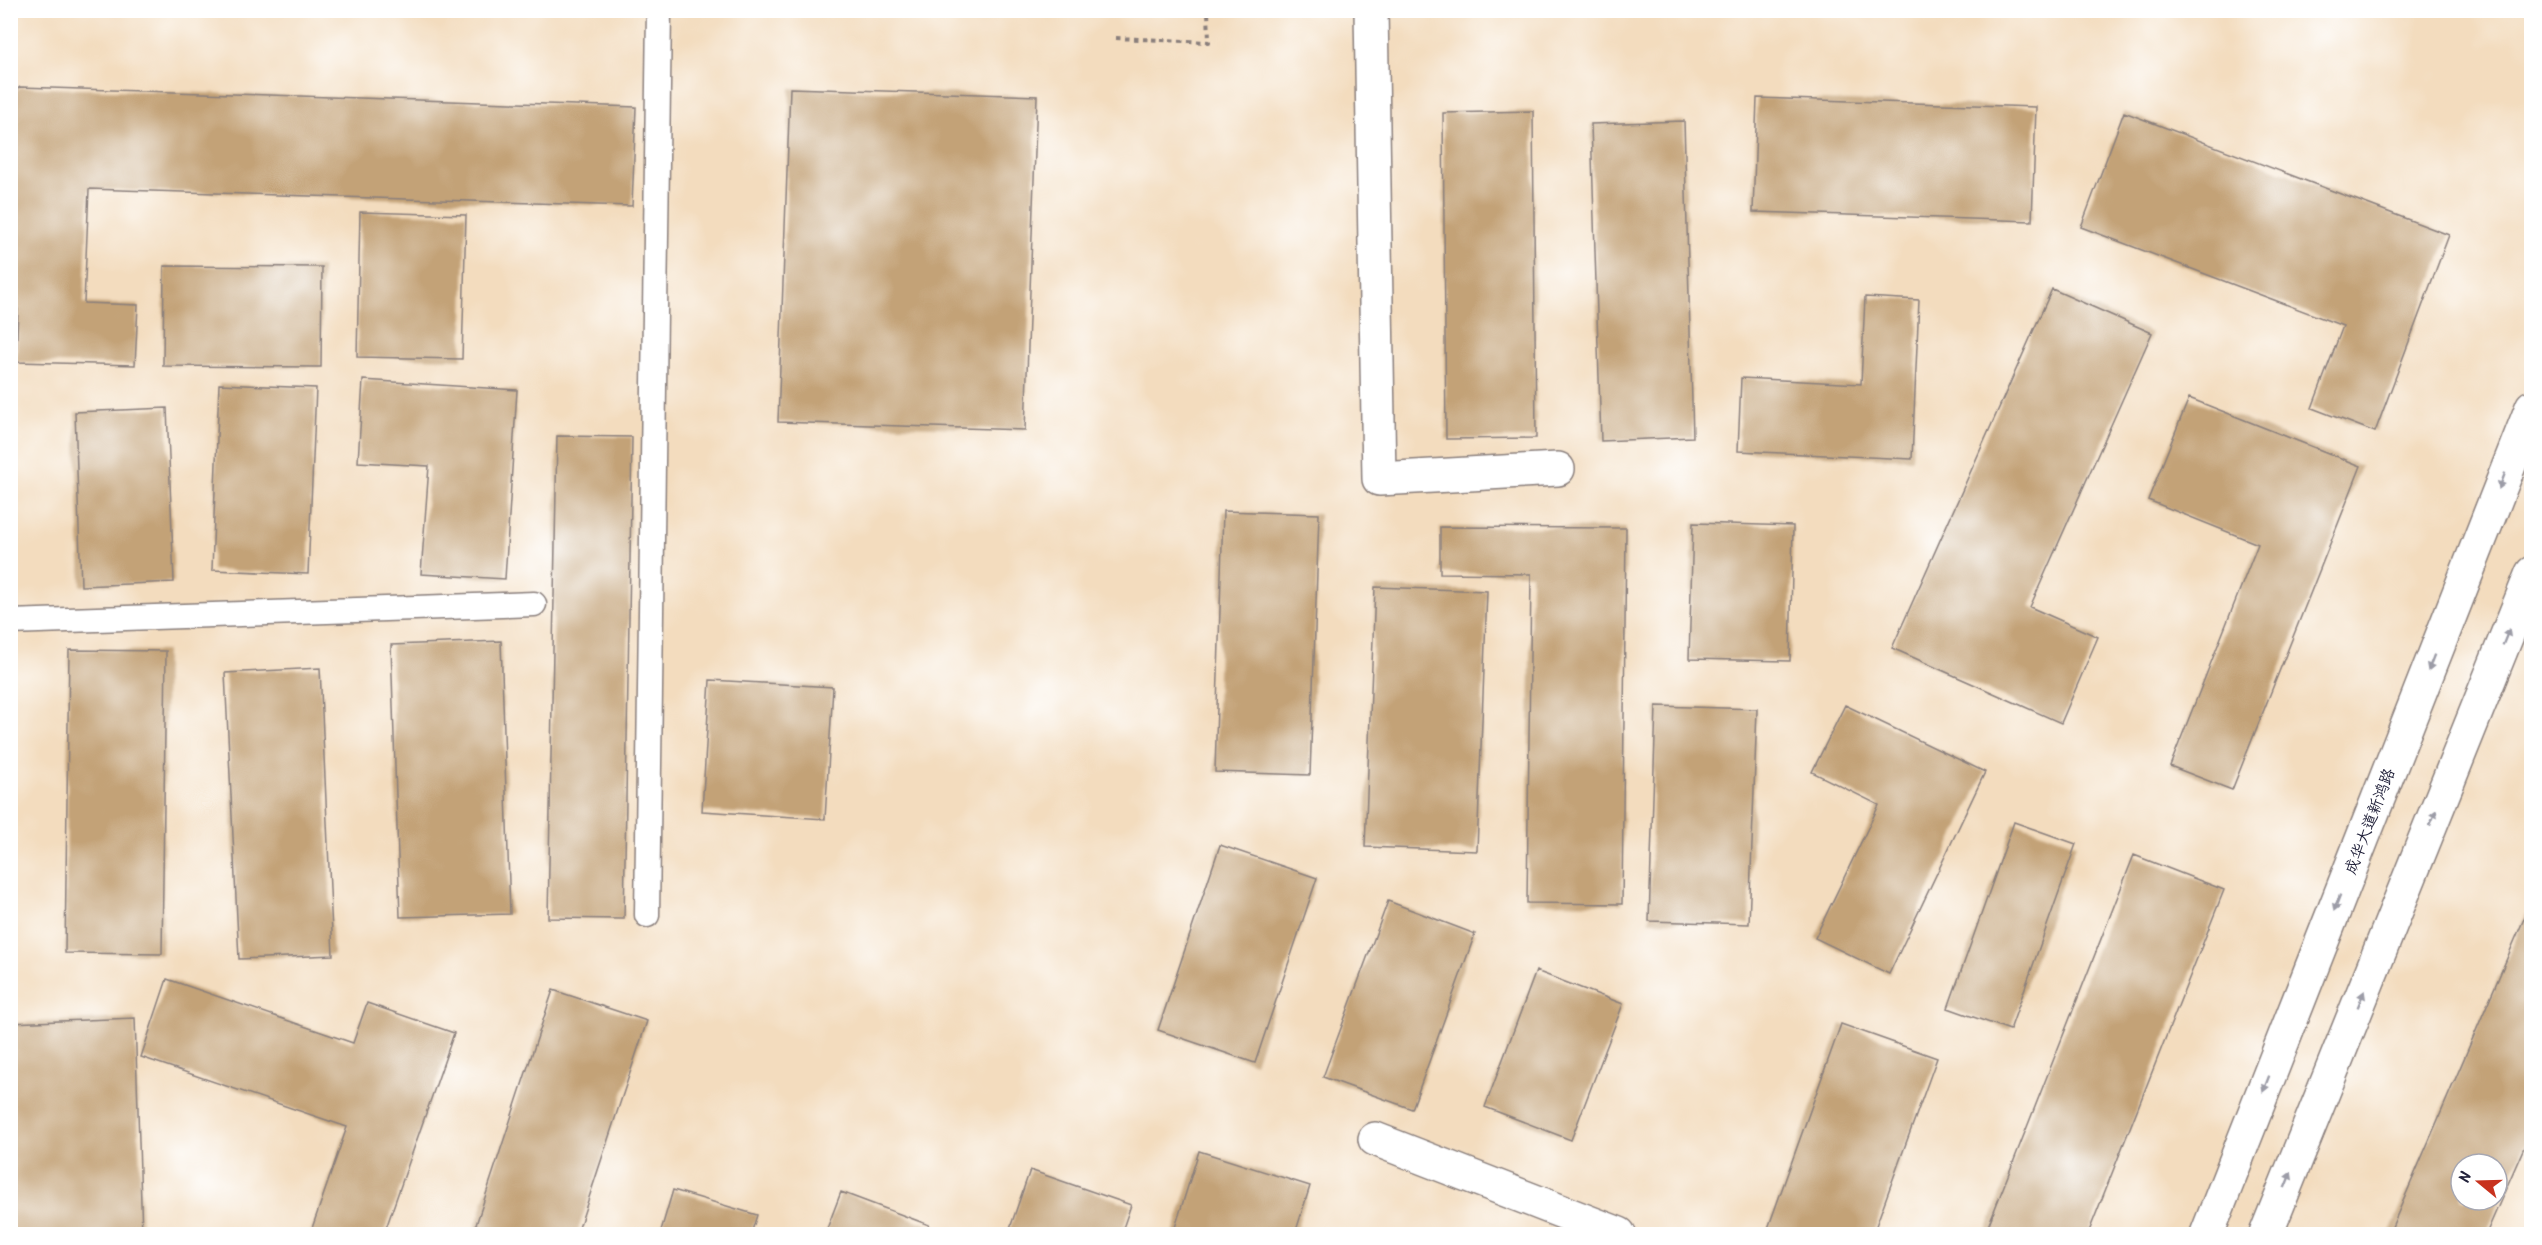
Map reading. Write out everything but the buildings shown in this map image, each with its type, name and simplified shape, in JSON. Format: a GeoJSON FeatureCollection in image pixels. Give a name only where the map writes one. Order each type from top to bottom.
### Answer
{"type":"FeatureCollection","features":[{"type":"Feature","properties":{"kind":"main road"},"geometry":{"type":"LineString","coordinates":[[1371,10],[1380,479],[1558,469]]}},
{"type":"Feature","properties":{"kind":"main road","name":"成华大道新鸿路"},"geometry":{"type":"LineString","coordinates":[[2207,1234],[2532,407]]}},
{"type":"Feature","properties":{"kind":"main road"},"geometry":{"type":"LineString","coordinates":[[2266,1234],[2532,573]]}},
{"type":"Feature","properties":{"kind":"main road"},"geometry":{"type":"LineString","coordinates":[[1375,1139],[1619,1234]]}},
{"type":"Feature","properties":{"kind":"lane"},"geometry":{"type":"LineString","coordinates":[[646,915],[659,10]]}},
{"type":"Feature","properties":{"kind":"lane"},"geometry":{"type":"LineString","coordinates":[[10,622],[534,604]]}},
{"type":"Feature","properties":{"kind":"path"},"geometry":{"type":"LineString","coordinates":[[1116,38],[1209,42],[1208,10]]}}]}
